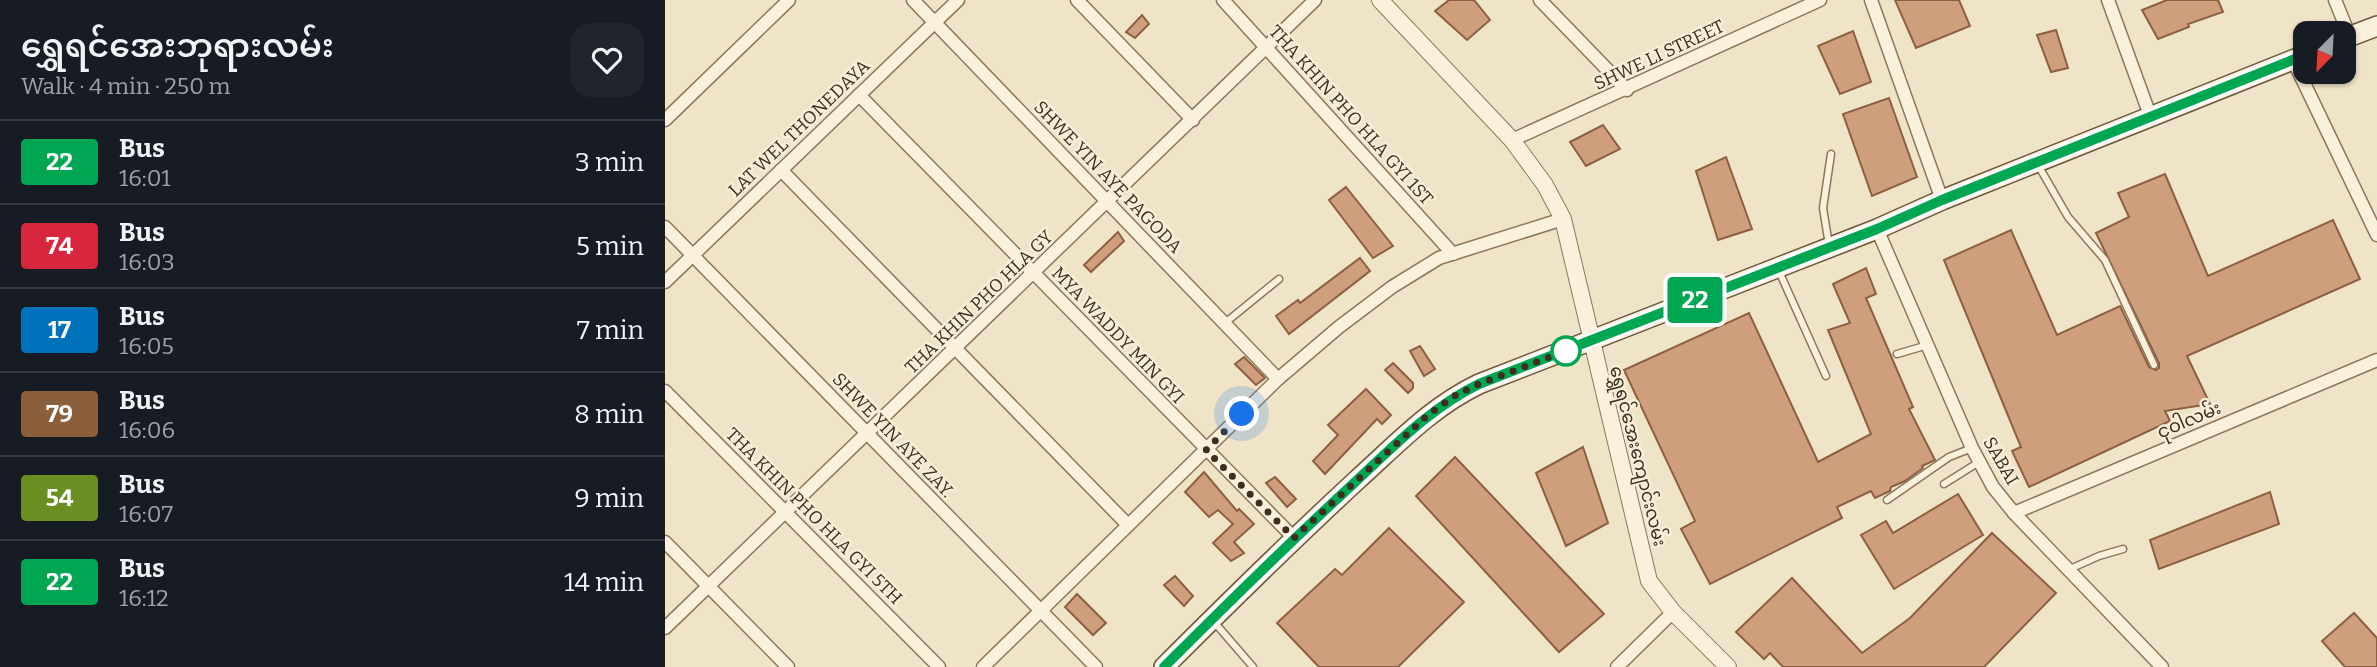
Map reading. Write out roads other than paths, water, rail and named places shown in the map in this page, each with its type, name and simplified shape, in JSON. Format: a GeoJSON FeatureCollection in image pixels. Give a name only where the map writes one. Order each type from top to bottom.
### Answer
{"type":"FeatureCollection","features":[{"type":"Feature","properties":{"kind":"main road"},"geometry":{"type":"LineString","coordinates":[[2356,34],[2377,26]]}},
{"type":"Feature","properties":{"kind":"main road"},"geometry":{"type":"LineString","coordinates":[[1166,666],[1294,538],[1429,414],[1456,395],[1877,229],[1942,200],[2293,60]]}},
{"type":"Feature","properties":{"kind":"street"},"geometry":{"type":"LineString","coordinates":[[665,120],[789,0]]}},
{"type":"Feature","properties":{"kind":"street","name":"SHWE YIN AYE PAGODA"},"geometry":{"type":"LineString","coordinates":[[913,0],[1278,379]]}},
{"type":"Feature","properties":{"kind":"street","name":"LAT WEL THONEDAYA"},"geometry":{"type":"LineString","coordinates":[[665,282],[958,0]]}},
{"type":"Feature","properties":{"kind":"street"},"geometry":{"type":"LineString","coordinates":[[1077,0],[1193,120]]}},
{"type":"Feature","properties":{"kind":"street","name":"THA KHIN PHO HLA GYI 1ST"},"geometry":{"type":"LineString","coordinates":[[1223,0],[1453,254]]}},
{"type":"Feature","properties":{"kind":"street","name":"THA KHIN PHO HLA GY"},"geometry":{"type":"LineString","coordinates":[[665,628],[1315,0]]}},
{"type":"Feature","properties":{"kind":"street","name":"ရွှေရင်အေးကျောင်းလမ်း"},"geometry":{"type":"LineString","coordinates":[[1380,0],[1512,141],[1545,185],[1563,219],[1649,582],[1674,612],[1728,667]]}},
{"type":"Feature","properties":{"kind":"street"},"geometry":{"type":"LineString","coordinates":[[1540,0],[1626,90]]}},
{"type":"Feature","properties":{"kind":"street","name":"SHWE LI STREET"},"geometry":{"type":"LineString","coordinates":[[1512,141],[1820,0]]}},
{"type":"Feature","properties":{"kind":"street"},"geometry":{"type":"LineString","coordinates":[[1871,0],[1942,200]]}},
{"type":"Feature","properties":{"kind":"street"},"geometry":{"type":"LineString","coordinates":[[2108,0],[2151,118]]}},
{"type":"Feature","properties":{"kind":"street"},"geometry":{"type":"LineString","coordinates":[[2335,0],[2342,21]]}},
{"type":"Feature","properties":{"kind":"street"},"geometry":{"type":"LineString","coordinates":[[2311,84],[2377,234]]}},
{"type":"Feature","properties":{"kind":"street","name":"MYA WADDY MIN GYI"},"geometry":{"type":"LineString","coordinates":[[859,95],[1294,538]]}},
{"type":"Feature","properties":{"kind":"street"},"geometry":{"type":"LineString","coordinates":[[781,170],[1128,525]]}},
{"type":"Feature","properties":{"kind":"street"},"geometry":{"type":"LineString","coordinates":[[983,667],[1278,379],[1339,327],[1392,287],[1439,258],[1563,219]]}},
{"type":"Feature","properties":{"kind":"street","name":"SHWE YIN AYE ZAY."},"geometry":{"type":"LineString","coordinates":[[665,227],[1096,667]]}},
{"type":"Feature","properties":{"kind":"street","name":"SABAI"},"geometry":{"type":"LineString","coordinates":[[1877,229],[1972,448],[1993,487],[2014,513],[2162,667]]}},
{"type":"Feature","properties":{"kind":"street","name":"ငုဝါလမ်း"},"geometry":{"type":"LineString","coordinates":[[2014,513],[2377,360]]}},
{"type":"Feature","properties":{"kind":"street","name":"THA KHIN PHO HLA GYI 5TH"},"geometry":{"type":"LineString","coordinates":[[665,391],[939,667]]}},
{"type":"Feature","properties":{"kind":"street"},"geometry":{"type":"LineString","coordinates":[[665,542],[788,667]]}},
{"type":"Feature","properties":{"kind":"street"},"geometry":{"type":"LineString","coordinates":[[1617,667],[1674,612]]}},
{"type":"Feature","properties":{"kind":"lane"},"geometry":{"type":"LineString","coordinates":[[1829,247],[1823,208],[1831,154]]}},
{"type":"Feature","properties":{"kind":"lane"},"geometry":{"type":"LineString","coordinates":[[2037,162],[2068,217],[2105,260],[2154,365]]}},
{"type":"Feature","properties":{"kind":"lane"},"geometry":{"type":"LineString","coordinates":[[1778,267],[1826,376]]}},
{"type":"Feature","properties":{"kind":"lane"},"geometry":{"type":"LineString","coordinates":[[1225,323],[1279,279]]}},
{"type":"Feature","properties":{"kind":"lane"},"geometry":{"type":"LineString","coordinates":[[1897,354],[1928,345]]}},
{"type":"Feature","properties":{"kind":"lane"},"geometry":{"type":"LineString","coordinates":[[1887,500],[1949,457],[1972,448]]}},
{"type":"Feature","properties":{"kind":"lane"},"geometry":{"type":"LineString","coordinates":[[1944,484],[1979,462]]}},
{"type":"Feature","properties":{"kind":"lane"},"geometry":{"type":"LineString","coordinates":[[2070,569],[2123,549]]}},
{"type":"Feature","properties":{"kind":"lane"},"geometry":{"type":"LineString","coordinates":[[1211,619],[1253,667]]}}]}
